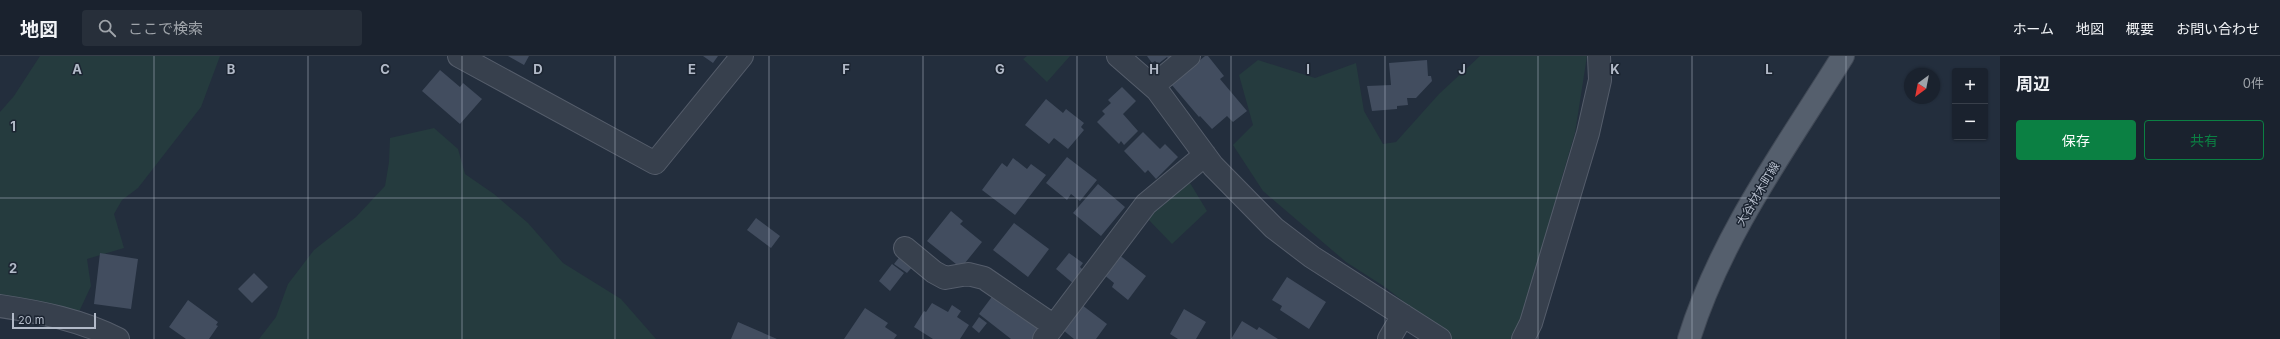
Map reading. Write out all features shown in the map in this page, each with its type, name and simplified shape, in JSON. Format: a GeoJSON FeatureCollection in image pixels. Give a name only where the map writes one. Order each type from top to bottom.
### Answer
{"type":"FeatureCollection","features":[{"type":"Feature","properties":{"kind":"main road","name":"大谷材木町線"},"geometry":{"type":"LineString","coordinates":[[1689,339],[1699,306],[1744,214],[1843,56]]}},
{"type":"Feature","properties":{"kind":"street"},"geometry":{"type":"LineString","coordinates":[[459,56],[655,162],[742,56]]}},
{"type":"Feature","properties":{"kind":"street"},"geometry":{"type":"LineString","coordinates":[[1118,56],[1153,86],[1218,172],[1274,228],[1312,257],[1440,339]]}},
{"type":"Feature","properties":{"kind":"street"},"geometry":{"type":"LineString","coordinates":[[1153,86],[1189,56]]}},
{"type":"Feature","properties":{"kind":"street"},"geometry":{"type":"LineString","coordinates":[[1523,339],[1531,323],[1588,133],[1600,80],[1599,56]]}},
{"type":"Feature","properties":{"kind":"street"},"geometry":{"type":"LineString","coordinates":[[905,248],[934,272],[945,278],[968,274],[984,278],[1049,332],[1146,204],[1205,155]]}},
{"type":"Feature","properties":{"kind":"street"},"geometry":{"type":"LineString","coordinates":[[0,306],[37,312],[90,326],[118,339]]}},
{"type":"Feature","properties":{"kind":"street"},"geometry":{"type":"LineString","coordinates":[[1389,339],[1403,314]]}},
{"type":"Feature","properties":{"kind":"green space"},"geometry":{"type":"Polygon","coordinates":[[[40,56],[220,56],[201,107],[138,188],[122,200],[114,214],[124,248],[87,259],[91,286],[78,314],[0,295],[0,112],[14,96],[40,56]]]}},
{"type":"Feature","properties":{"kind":"green space"},"geometry":{"type":"Polygon","coordinates":[[[1027,56],[1070,56],[1047,82],[1023,59],[1027,56]]]}},
{"type":"Feature","properties":{"kind":"green space"},"geometry":{"type":"Polygon","coordinates":[[[1480,56],[1587,56],[1575,133],[1562,177],[1547,239],[1513,339],[1451,339],[1385,287],[1346,262],[1263,191],[1233,145],[1253,125],[1239,75],[1258,60],[1315,78],[1356,63],[1364,111],[1383,144],[1396,142],[1439,94],[1480,56]]]}},
{"type":"Feature","properties":{"kind":"green space"},"geometry":{"type":"Polygon","coordinates":[[[434,128],[458,149],[465,174],[494,194],[528,223],[563,263],[621,299],[656,339],[259,339],[276,317],[288,284],[314,250],[356,217],[385,186],[389,162],[390,138],[434,128]]]}},
{"type":"Feature","properties":{"kind":"green space"},"geometry":{"type":"Polygon","coordinates":[[[1187,178],[1207,211],[1172,244],[1146,217],[1187,178]]]}},
{"type":"Feature","properties":{"kind":"building"},"geometry":{"type":"Polygon","coordinates":[[[508,56],[529,56],[524,65],[508,56]]]}},
{"type":"Feature","properties":{"kind":"building"},"geometry":{"type":"Polygon","coordinates":[[[703,56],[718,56],[713,63],[703,56]]]}},
{"type":"Feature","properties":{"kind":"building"},"geometry":{"type":"Polygon","coordinates":[[[1147,56],[1174,56],[1169,60],[1167,57],[1158,64],[1155,61],[1152,63],[1147,56]]]}},
{"type":"Feature","properties":{"kind":"building"},"geometry":{"type":"Polygon","coordinates":[[[1205,56],[1208,56],[1224,76],[1220,79],[1247,111],[1233,122],[1227,116],[1212,129],[1200,116],[1199,117],[1171,84],[1205,56]]]}},
{"type":"Feature","properties":{"kind":"building"},"geometry":{"type":"Polygon","coordinates":[[[1427,60],[1428,76],[1431,76],[1432,81],[1416,98],[1407,98],[1408,105],[1397,106],[1397,109],[1372,111],[1367,86],[1391,85],[1389,63],[1427,60]]]}},
{"type":"Feature","properties":{"kind":"building"},"geometry":{"type":"Polygon","coordinates":[[[440,70],[460,87],[463,83],[482,99],[460,124],[422,91],[440,70]]]}},
{"type":"Feature","properties":{"kind":"building"},"geometry":{"type":"Polygon","coordinates":[[[1122,87],[1136,101],[1123,114],[1138,131],[1124,145],[1121,141],[1119,144],[1097,122],[1105,114],[1102,111],[1111,103],[1108,100],[1122,87]]]}},
{"type":"Feature","properties":{"kind":"building"},"geometry":{"type":"Polygon","coordinates":[[[1046,99],[1063,113],[1066,109],[1084,123],[1081,127],[1084,130],[1068,149],[1054,138],[1049,144],[1025,125],[1046,99]]]}},
{"type":"Feature","properties":{"kind":"building"},"geometry":{"type":"Polygon","coordinates":[[[1143,132],[1160,149],[1165,144],[1178,157],[1156,179],[1148,170],[1145,173],[1124,151],[1143,132]]]}},
{"type":"Feature","properties":{"kind":"building"},"geometry":{"type":"Polygon","coordinates":[[[1067,157],[1097,180],[1080,201],[1071,194],[1067,200],[1046,183],[1067,157]]]}},
{"type":"Feature","properties":{"kind":"building"},"geometry":{"type":"Polygon","coordinates":[[[1013,158],[1027,169],[1031,164],[1046,175],[1015,215],[982,190],[1002,163],[1007,167],[1013,158]]]}},
{"type":"Feature","properties":{"kind":"building"},"geometry":{"type":"Polygon","coordinates":[[[1098,184],[1125,207],[1101,236],[1073,213],[1098,184]]]}},
{"type":"Feature","properties":{"kind":"building"},"geometry":{"type":"Polygon","coordinates":[[[951,211],[963,221],[960,224],[982,242],[961,268],[927,241],[951,211]]]}},
{"type":"Feature","properties":{"kind":"building"},"geometry":{"type":"Polygon","coordinates":[[[756,218],[780,236],[771,248],[747,230],[756,218]]]}},
{"type":"Feature","properties":{"kind":"building"},"geometry":{"type":"Polygon","coordinates":[[[1014,223],[1049,249],[1028,277],[993,250],[1014,223]]]}},
{"type":"Feature","properties":{"kind":"building"},"geometry":{"type":"Polygon","coordinates":[[[100,253],[138,259],[131,309],[94,304],[100,253]]]}},
{"type":"Feature","properties":{"kind":"building"},"geometry":{"type":"Polygon","coordinates":[[[1069,253],[1083,263],[1080,267],[1084,271],[1074,284],[1056,269],[1069,253]]]}},
{"type":"Feature","properties":{"kind":"building"},"geometry":{"type":"Polygon","coordinates":[[[1118,254],[1146,276],[1128,300],[1112,287],[1114,283],[1103,274],[1118,254]]]}},
{"type":"Feature","properties":{"kind":"building"},"geometry":{"type":"Polygon","coordinates":[[[901,255],[914,265],[907,273],[894,264],[901,255]]]}},
{"type":"Feature","properties":{"kind":"building"},"geometry":{"type":"Polygon","coordinates":[[[892,264],[904,273],[890,291],[879,281],[892,264]]]}},
{"type":"Feature","properties":{"kind":"building"},"geometry":{"type":"Polygon","coordinates":[[[254,273],[268,287],[252,303],[238,289],[254,273]]]}},
{"type":"Feature","properties":{"kind":"building"},"geometry":{"type":"Polygon","coordinates":[[[1287,277],[1326,302],[1309,329],[1280,310],[1282,306],[1272,300],[1287,277]]]}},
{"type":"Feature","properties":{"kind":"building"},"geometry":{"type":"Polygon","coordinates":[[[994,294],[1042,331],[1036,339],[1011,339],[979,314],[994,294]]]}},
{"type":"Feature","properties":{"kind":"building"},"geometry":{"type":"Polygon","coordinates":[[[188,300],[218,322],[216,325],[218,326],[209,339],[186,339],[169,327],[188,300]]]}},
{"type":"Feature","properties":{"kind":"building"},"geometry":{"type":"Polygon","coordinates":[[[932,303],[948,312],[952,305],[961,311],[957,317],[969,325],[960,339],[933,339],[914,327],[924,311],[926,312],[932,303]]]}},
{"type":"Feature","properties":{"kind":"building"},"geometry":{"type":"Polygon","coordinates":[[[1082,305],[1107,324],[1096,339],[1074,339],[1063,330],[1082,305]]]}},
{"type":"Feature","properties":{"kind":"building"},"geometry":{"type":"Polygon","coordinates":[[[865,308],[888,323],[885,327],[897,335],[894,339],[844,339],[865,308]]]}},
{"type":"Feature","properties":{"kind":"building"},"geometry":{"type":"Polygon","coordinates":[[[1184,309],[1206,322],[1196,339],[1178,339],[1170,334],[1184,309]]]}},
{"type":"Feature","properties":{"kind":"building"},"geometry":{"type":"Polygon","coordinates":[[[979,317],[987,323],[979,333],[972,327],[979,317]]]}},
{"type":"Feature","properties":{"kind":"building"},"geometry":{"type":"Polygon","coordinates":[[[1242,321],[1257,330],[1259,327],[1278,339],[1231,339],[1242,321]]]}},
{"type":"Feature","properties":{"kind":"building"},"geometry":{"type":"Polygon","coordinates":[[[738,322],[777,339],[731,339],[738,322]]]}}]}
